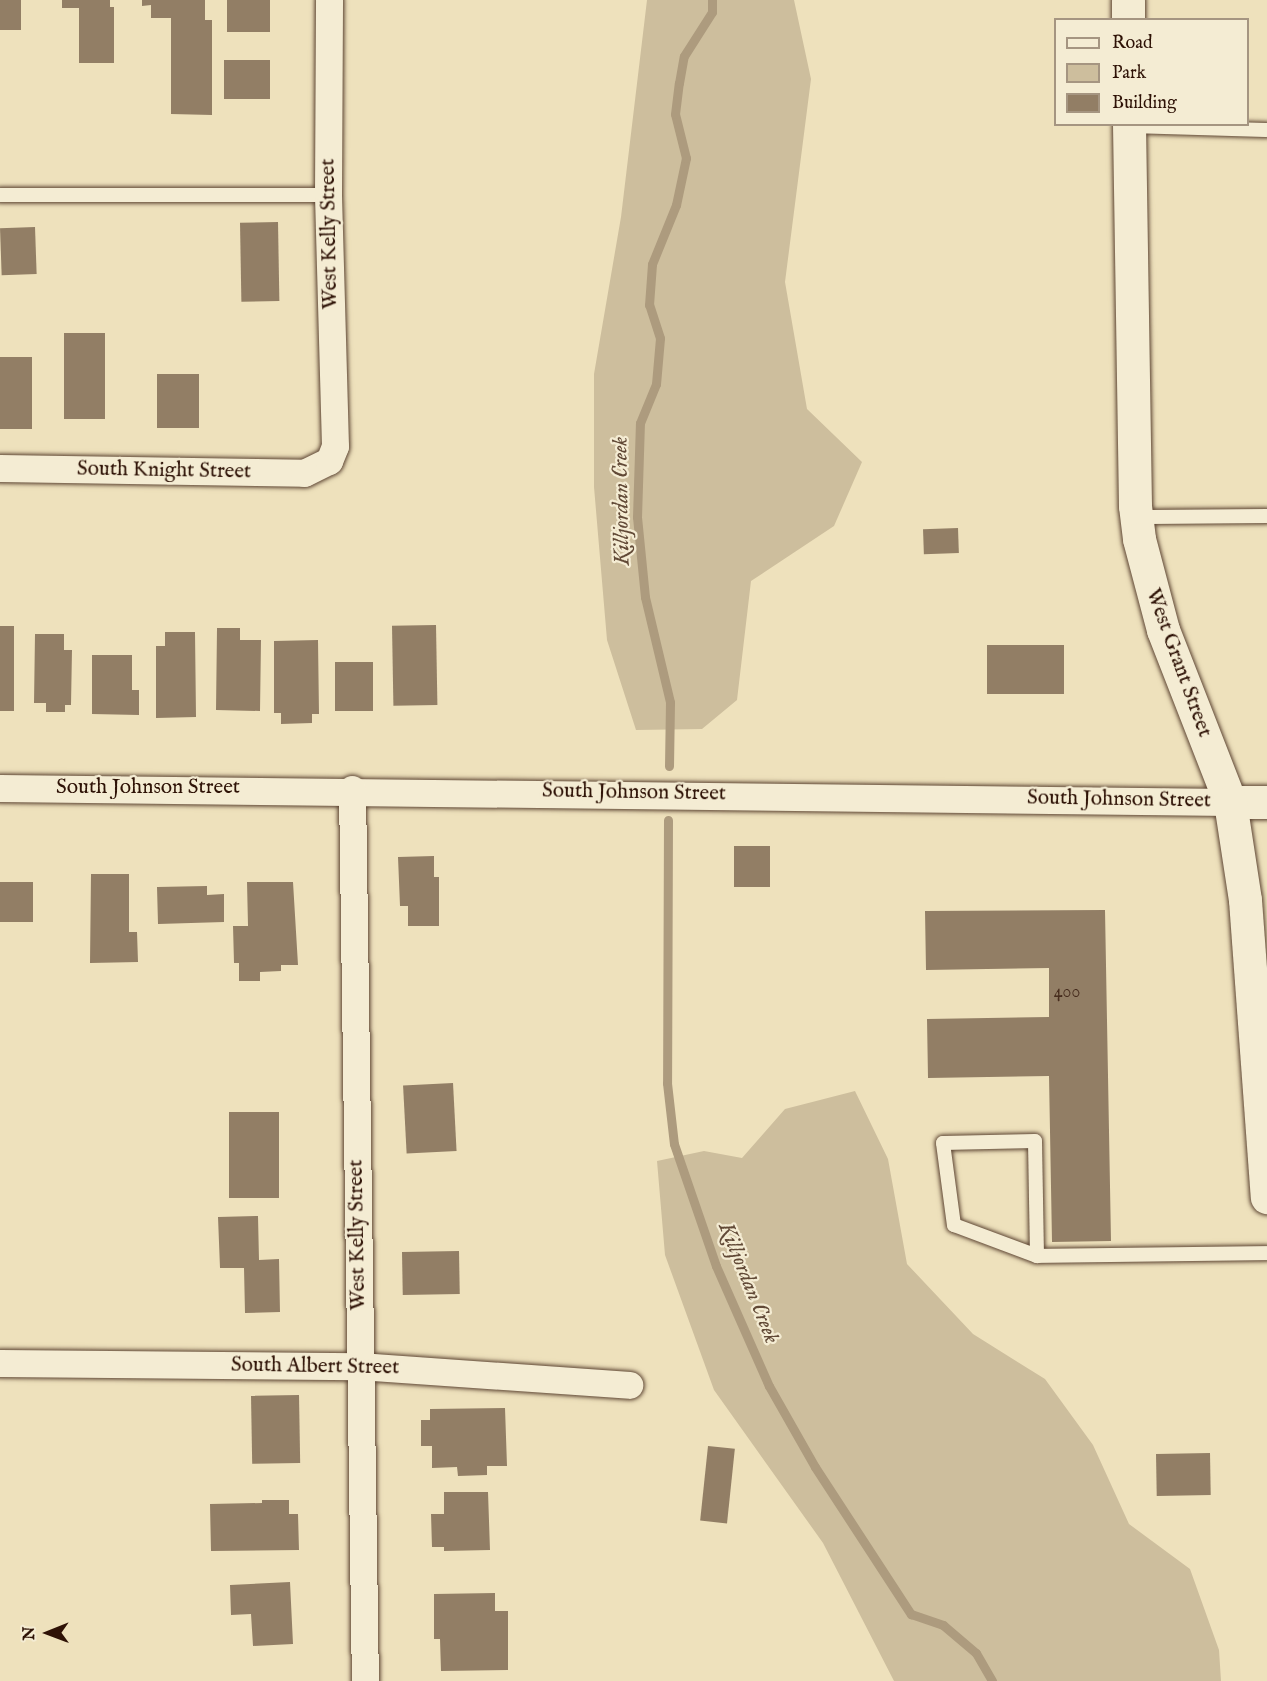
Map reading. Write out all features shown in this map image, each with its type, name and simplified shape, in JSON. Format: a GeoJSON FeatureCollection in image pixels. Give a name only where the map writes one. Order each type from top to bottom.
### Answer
{"type":"FeatureCollection","features":[{"type":"Feature","properties":{"kind":"main road"},"geometry":{"type":"LineString","coordinates":[[1128,0],[1128,18]]}},
{"type":"Feature","properties":{"kind":"main road","name":"West Grant Street"},"geometry":{"type":"LineString","coordinates":[[1130,126],[1137,522],[1145,572],[1163,630],[1230,802],[1245,900],[1267,1197]]}},
{"type":"Feature","properties":{"kind":"main road","name":"South Johnson Street"},"geometry":{"type":"LineString","coordinates":[[1230,802],[1267,802]]}},
{"type":"Feature","properties":{"kind":"street","name":"West Kelly Street"},"geometry":{"type":"LineString","coordinates":[[326,464],[335,446],[328,195],[329,0]]}},
{"type":"Feature","properties":{"kind":"street","name":"South Knight Street"},"geometry":{"type":"LineString","coordinates":[[0,468],[303,473],[326,464]]}},
{"type":"Feature","properties":{"kind":"street","name":"South Johnson Street"},"geometry":{"type":"LineString","coordinates":[[0,788],[352,789],[1230,802]]}},
{"type":"Feature","properties":{"kind":"street","name":"West Kelly Street"},"geometry":{"type":"LineString","coordinates":[[352,789],[364,1681]]}},
{"type":"Feature","properties":{"kind":"street","name":"South Albert Street"},"geometry":{"type":"LineString","coordinates":[[0,1363],[359,1366],[629,1385]]}},
{"type":"Feature","properties":{"kind":"lane"},"geometry":{"type":"LineString","coordinates":[[1157,126],[1267,130]]}},
{"type":"Feature","properties":{"kind":"lane"},"geometry":{"type":"LineString","coordinates":[[0,195],[328,195]]}},
{"type":"Feature","properties":{"kind":"lane"},"geometry":{"type":"LineString","coordinates":[[1137,522],[1148,517],[1267,516]]}},
{"type":"Feature","properties":{"kind":"lane"},"geometry":{"type":"LineString","coordinates":[[1037,1256],[1035,1141],[943,1143],[954,1225],[1037,1256],[1267,1253]]}},
{"type":"Feature","properties":{"kind":"green space"},"geometry":{"type":"Polygon","coordinates":[[[647,0],[794,0],[811,79],[785,282],[807,409],[862,462],[834,526],[751,581],[737,700],[702,729],[636,730],[607,640],[594,487],[594,374],[621,217],[647,0]]]}},
{"type":"Feature","properties":{"kind":"green space"},"geometry":{"type":"Polygon","coordinates":[[[855,1091],[888,1159],[907,1264],[973,1334],[1045,1379],[1093,1445],[1129,1524],[1190,1569],[1219,1650],[1221,1681],[894,1681],[823,1543],[714,1390],[665,1255],[657,1161],[704,1151],[742,1158],[785,1109],[855,1091]]]}},
{"type":"Feature","properties":{"kind":"building"},"geometry":{"type":"Polygon","coordinates":[[[0,0],[21,0],[21,30],[0,30],[0,0]]]}},
{"type":"Feature","properties":{"kind":"building"},"geometry":{"type":"Polygon","coordinates":[[[62,0],[110,0],[110,7],[114,7],[114,63],[79,63],[79,8],[62,8],[62,0]]]}},
{"type":"Feature","properties":{"kind":"building"},"geometry":{"type":"Polygon","coordinates":[[[142,0],[205,0],[205,20],[212,20],[212,115],[171,114],[171,18],[151,18],[151,5],[142,6],[142,0]]]}},
{"type":"Feature","properties":{"kind":"building"},"geometry":{"type":"Polygon","coordinates":[[[227,0],[270,0],[270,32],[227,32],[227,0]]]}},
{"type":"Feature","properties":{"kind":"building"},"geometry":{"type":"Polygon","coordinates":[[[224,60],[270,60],[270,99],[224,99],[224,60]]]}},
{"type":"Feature","properties":{"kind":"building"},"geometry":{"type":"Polygon","coordinates":[[[278,222],[279,301],[241,302],[240,223],[278,222]]]}},
{"type":"Feature","properties":{"kind":"building"},"geometry":{"type":"Polygon","coordinates":[[[35,227],[37,274],[2,275],[0,228],[35,227]]]}},
{"type":"Feature","properties":{"kind":"building"},"geometry":{"type":"Polygon","coordinates":[[[64,333],[105,333],[105,419],[64,419],[64,333]]]}},
{"type":"Feature","properties":{"kind":"building"},"geometry":{"type":"Polygon","coordinates":[[[0,357],[32,357],[32,429],[0,429],[0,357]]]}},
{"type":"Feature","properties":{"kind":"building"},"geometry":{"type":"Polygon","coordinates":[[[157,374],[199,374],[199,428],[157,428],[157,374]]]}},
{"type":"Feature","properties":{"kind":"building"},"geometry":{"type":"Polygon","coordinates":[[[958,528],[959,553],[924,554],[923,529],[958,528]]]}},
{"type":"Feature","properties":{"kind":"building"},"geometry":{"type":"Polygon","coordinates":[[[436,625],[437,705],[393,706],[392,626],[436,625]]]}},
{"type":"Feature","properties":{"kind":"building"},"geometry":{"type":"Polygon","coordinates":[[[0,626],[14,626],[14,711],[0,711],[0,626]]]}},
{"type":"Feature","properties":{"kind":"building"},"geometry":{"type":"Polygon","coordinates":[[[217,628],[240,628],[240,640],[261,640],[260,711],[216,710],[217,628]]]}},
{"type":"Feature","properties":{"kind":"building"},"geometry":{"type":"Polygon","coordinates":[[[165,632],[195,632],[196,717],[156,718],[156,646],[165,646],[165,632]]]}},
{"type":"Feature","properties":{"kind":"building"},"geometry":{"type":"Polygon","coordinates":[[[35,634],[64,634],[64,650],[72,650],[71,705],[65,705],[65,712],[46,712],[46,703],[34,703],[35,634]]]}},
{"type":"Feature","properties":{"kind":"building"},"geometry":{"type":"Polygon","coordinates":[[[318,640],[319,714],[312,714],[312,723],[281,724],[281,713],[274,713],[274,641],[318,640]]]}},
{"type":"Feature","properties":{"kind":"building"},"geometry":{"type":"Polygon","coordinates":[[[987,645],[1064,645],[1064,694],[987,694],[987,645]]]}},
{"type":"Feature","properties":{"kind":"building"},"geometry":{"type":"Polygon","coordinates":[[[92,655],[132,655],[132,690],[139,690],[139,715],[92,714],[92,655]]]}},
{"type":"Feature","properties":{"kind":"building"},"geometry":{"type":"Polygon","coordinates":[[[335,662],[373,662],[373,711],[335,711],[335,662]]]}},
{"type":"Feature","properties":{"kind":"building"},"geometry":{"type":"Polygon","coordinates":[[[734,846],[770,846],[770,887],[734,887],[734,846]]]}},
{"type":"Feature","properties":{"kind":"building"},"geometry":{"type":"Polygon","coordinates":[[[434,856],[434,877],[439,877],[439,926],[408,926],[408,906],[400,906],[398,857],[434,856]]]}},
{"type":"Feature","properties":{"kind":"building"},"geometry":{"type":"Polygon","coordinates":[[[91,874],[129,874],[129,932],[137,932],[138,962],[90,963],[91,874]]]}},
{"type":"Feature","properties":{"kind":"building"},"geometry":{"type":"Polygon","coordinates":[[[0,882],[33,882],[33,922],[0,922],[0,882]]]}},
{"type":"Feature","properties":{"kind":"building"},"geometry":{"type":"Polygon","coordinates":[[[247,882],[293,882],[298,965],[281,965],[281,971],[260,972],[260,981],[239,981],[239,963],[234,963],[233,926],[248,926],[247,882]]]}},
{"type":"Feature","properties":{"kind":"building"},"geometry":{"type":"Polygon","coordinates":[[[207,886],[207,895],[224,894],[224,922],[158,924],[157,887],[207,886]]]}},
{"type":"Feature","properties":{"kind":"building"},"geometry":{"type":"Polygon","coordinates":[[[1105,910],[1111,1241],[1052,1242],[1049,1076],[928,1078],[927,1019],[1049,1017],[1049,968],[926,970],[925,911],[1105,910]]]}},
{"type":"Feature","properties":{"kind":"building"},"geometry":{"type":"Polygon","coordinates":[[[453,1083],[457,1151],[407,1154],[403,1086],[453,1083]]]}},
{"type":"Feature","properties":{"kind":"building"},"geometry":{"type":"Polygon","coordinates":[[[229,1112],[279,1112],[279,1198],[229,1198],[229,1112]]]}},
{"type":"Feature","properties":{"kind":"building"},"geometry":{"type":"Polygon","coordinates":[[[258,1216],[259,1260],[279,1259],[280,1312],[245,1313],[244,1268],[220,1268],[218,1217],[258,1216]]]}},
{"type":"Feature","properties":{"kind":"building"},"geometry":{"type":"Polygon","coordinates":[[[459,1251],[460,1294],[403,1295],[402,1252],[459,1251]]]}},
{"type":"Feature","properties":{"kind":"building"},"geometry":{"type":"Polygon","coordinates":[[[299,1395],[300,1463],[252,1464],[251,1396],[299,1395]]]}},
{"type":"Feature","properties":{"kind":"building"},"geometry":{"type":"Polygon","coordinates":[[[505,1408],[507,1466],[487,1466],[487,1475],[458,1476],[457,1467],[432,1468],[432,1446],[421,1446],[421,1420],[430,1420],[430,1409],[505,1408]]]}},
{"type":"Feature","properties":{"kind":"building"},"geometry":{"type":"Polygon","coordinates":[[[708,1446],[735,1449],[727,1523],[700,1521],[708,1446]]]}},
{"type":"Feature","properties":{"kind":"building"},"geometry":{"type":"Polygon","coordinates":[[[1210,1453],[1211,1495],[1157,1496],[1156,1454],[1210,1453]]]}},
{"type":"Feature","properties":{"kind":"building"},"geometry":{"type":"Polygon","coordinates":[[[444,1492],[488,1492],[490,1550],[444,1551],[444,1547],[432,1547],[431,1514],[444,1514],[444,1492]]]}},
{"type":"Feature","properties":{"kind":"building"},"geometry":{"type":"Polygon","coordinates":[[[262,1500],[289,1500],[289,1514],[298,1514],[299,1550],[211,1551],[210,1504],[262,1503],[262,1500]]]}},
{"type":"Feature","properties":{"kind":"building"},"geometry":{"type":"Polygon","coordinates":[[[290,1582],[293,1644],[253,1646],[251,1614],[231,1615],[230,1585],[290,1582]]]}},
{"type":"Feature","properties":{"kind":"building"},"geometry":{"type":"Polygon","coordinates":[[[495,1593],[495,1611],[508,1611],[508,1670],[441,1671],[440,1639],[434,1639],[434,1594],[495,1593]]]}},
{"type":"Feature","properties":{"kind":"waterway","name":"Killjordan Creek"},"geometry":{"type":"LineString","coordinates":[[669,766],[670,702],[645,597],[637,517],[640,423],[656,384],[660,338],[649,305],[652,264],[676,205],[686,158],[675,114],[679,83],[684,56],[712,12],[712,0]]}},
{"type":"Feature","properties":{"kind":"waterway","name":"Killjordan Creek"},"geometry":{"type":"LineString","coordinates":[[668,820],[667,1083],[674,1144],[716,1266],[769,1386],[815,1467],[911,1614],[943,1625],[976,1653],[992,1681]]}}]}
